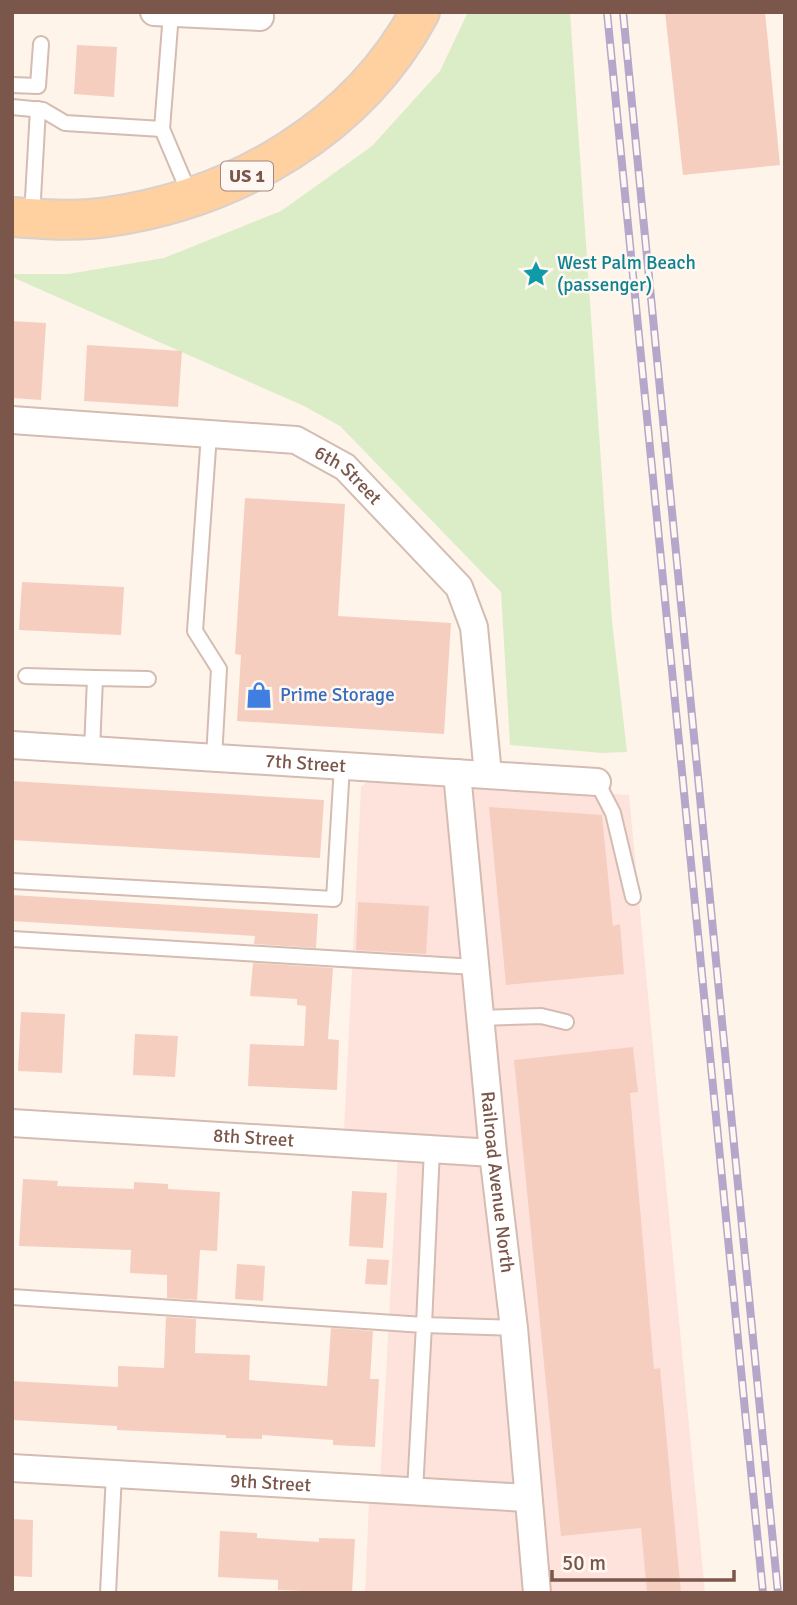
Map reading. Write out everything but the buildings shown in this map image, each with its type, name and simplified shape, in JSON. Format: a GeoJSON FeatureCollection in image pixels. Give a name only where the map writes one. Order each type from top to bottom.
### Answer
{"type":"FeatureCollection","features":[{"type":"Feature","properties":{"kind":"main road","name":"US 1"},"geometry":{"type":"LineString","coordinates":[[22,218],[106,218],[191,198],[233,183],[271,163],[320,130],[346,107],[398,49],[420,12]]}},
{"type":"Feature","properties":{"kind":"street"},"geometry":{"type":"LineString","coordinates":[[162,13],[260,17]]}},
{"type":"Feature","properties":{"kind":"street","name":"6th Street"},"geometry":{"type":"LineString","coordinates":[[12,420],[296,440],[345,467],[459,587],[474,627],[488,775]]}},
{"type":"Feature","properties":{"kind":"street","name":"7th Street"},"geometry":{"type":"LineString","coordinates":[[12,745],[597,782]]}},
{"type":"Feature","properties":{"kind":"street","name":"Railroad Avenue North"},"geometry":{"type":"LineString","coordinates":[[457,773],[480,1018],[514,1328],[537,1593]]}},
{"type":"Feature","properties":{"kind":"street","name":"8th Street"},"geometry":{"type":"LineString","coordinates":[[12,1123],[494,1153]]}},
{"type":"Feature","properties":{"kind":"street","name":"9th Street"},"geometry":{"type":"LineString","coordinates":[[12,1468],[527,1497]]}},
{"type":"Feature","properties":{"kind":"lane"},"geometry":{"type":"LineString","coordinates":[[162,13],[162,128],[191,198]]}},
{"type":"Feature","properties":{"kind":"lane"},"geometry":{"type":"LineString","coordinates":[[12,85],[38,86],[41,44]]}},
{"type":"Feature","properties":{"kind":"lane"},"geometry":{"type":"LineString","coordinates":[[12,107],[43,110],[65,123],[162,128]]}},
{"type":"Feature","properties":{"kind":"lane"},"geometry":{"type":"LineString","coordinates":[[22,218],[38,109]]}},
{"type":"Feature","properties":{"kind":"lane"},"geometry":{"type":"LineString","coordinates":[[209,434],[195,631],[219,669],[214,758]]}},
{"type":"Feature","properties":{"kind":"lane"},"geometry":{"type":"LineString","coordinates":[[26,676],[148,679]]}},
{"type":"Feature","properties":{"kind":"lane"},"geometry":{"type":"LineString","coordinates":[[92,750],[95,678]]}},
{"type":"Feature","properties":{"kind":"lane"},"geometry":{"type":"LineString","coordinates":[[12,881],[334,899],[342,766]]}},
{"type":"Feature","properties":{"kind":"lane"},"geometry":{"type":"LineString","coordinates":[[597,782],[613,813],[634,898]]}},
{"type":"Feature","properties":{"kind":"lane"},"geometry":{"type":"LineString","coordinates":[[12,939],[475,967]]}},
{"type":"Feature","properties":{"kind":"lane"},"geometry":{"type":"LineString","coordinates":[[480,1018],[541,1016],[566,1023]]}},
{"type":"Feature","properties":{"kind":"lane"},"geometry":{"type":"LineString","coordinates":[[415,1491],[432,1149]]}},
{"type":"Feature","properties":{"kind":"lane"},"geometry":{"type":"LineString","coordinates":[[12,1297],[424,1325],[514,1328]]}},
{"type":"Feature","properties":{"kind":"lane"},"geometry":{"type":"LineString","coordinates":[[108,1593],[114,1474]]}},
{"type":"Feature","properties":{"kind":"shaded area"},"geometry":{"type":"Polygon","coordinates":[[[368,781],[629,795],[705,1593],[365,1593],[369,1501],[379,1501],[399,1135],[344,1131],[361,787],[368,781]]]}},
{"type":"Feature","properties":{"kind":"green space"},"geometry":{"type":"Polygon","coordinates":[[[468,12],[570,12],[612,621],[627,752],[602,753],[510,745],[501,592],[340,426],[304,406],[12,277],[12,274],[68,274],[164,258],[281,211],[372,146],[440,71],[468,12]]]}},
{"type":"Feature","properties":{"kind":"railway"},"geometry":{"type":"LineString","coordinates":[[607,12],[763,1593]]}},
{"type":"Feature","properties":{"kind":"railway"},"geometry":{"type":"LineString","coordinates":[[623,12],[778,1593]]}},
{"type":"Feature","properties":{"kind":"place","name":"West Palm Beach (passenger)"},"geometry":{"type":"Point","coordinates":[536,274]}},
{"type":"Feature","properties":{"kind":"place","name":"Prime Storage"},"geometry":{"type":"Point","coordinates":[259,695]}}]}
